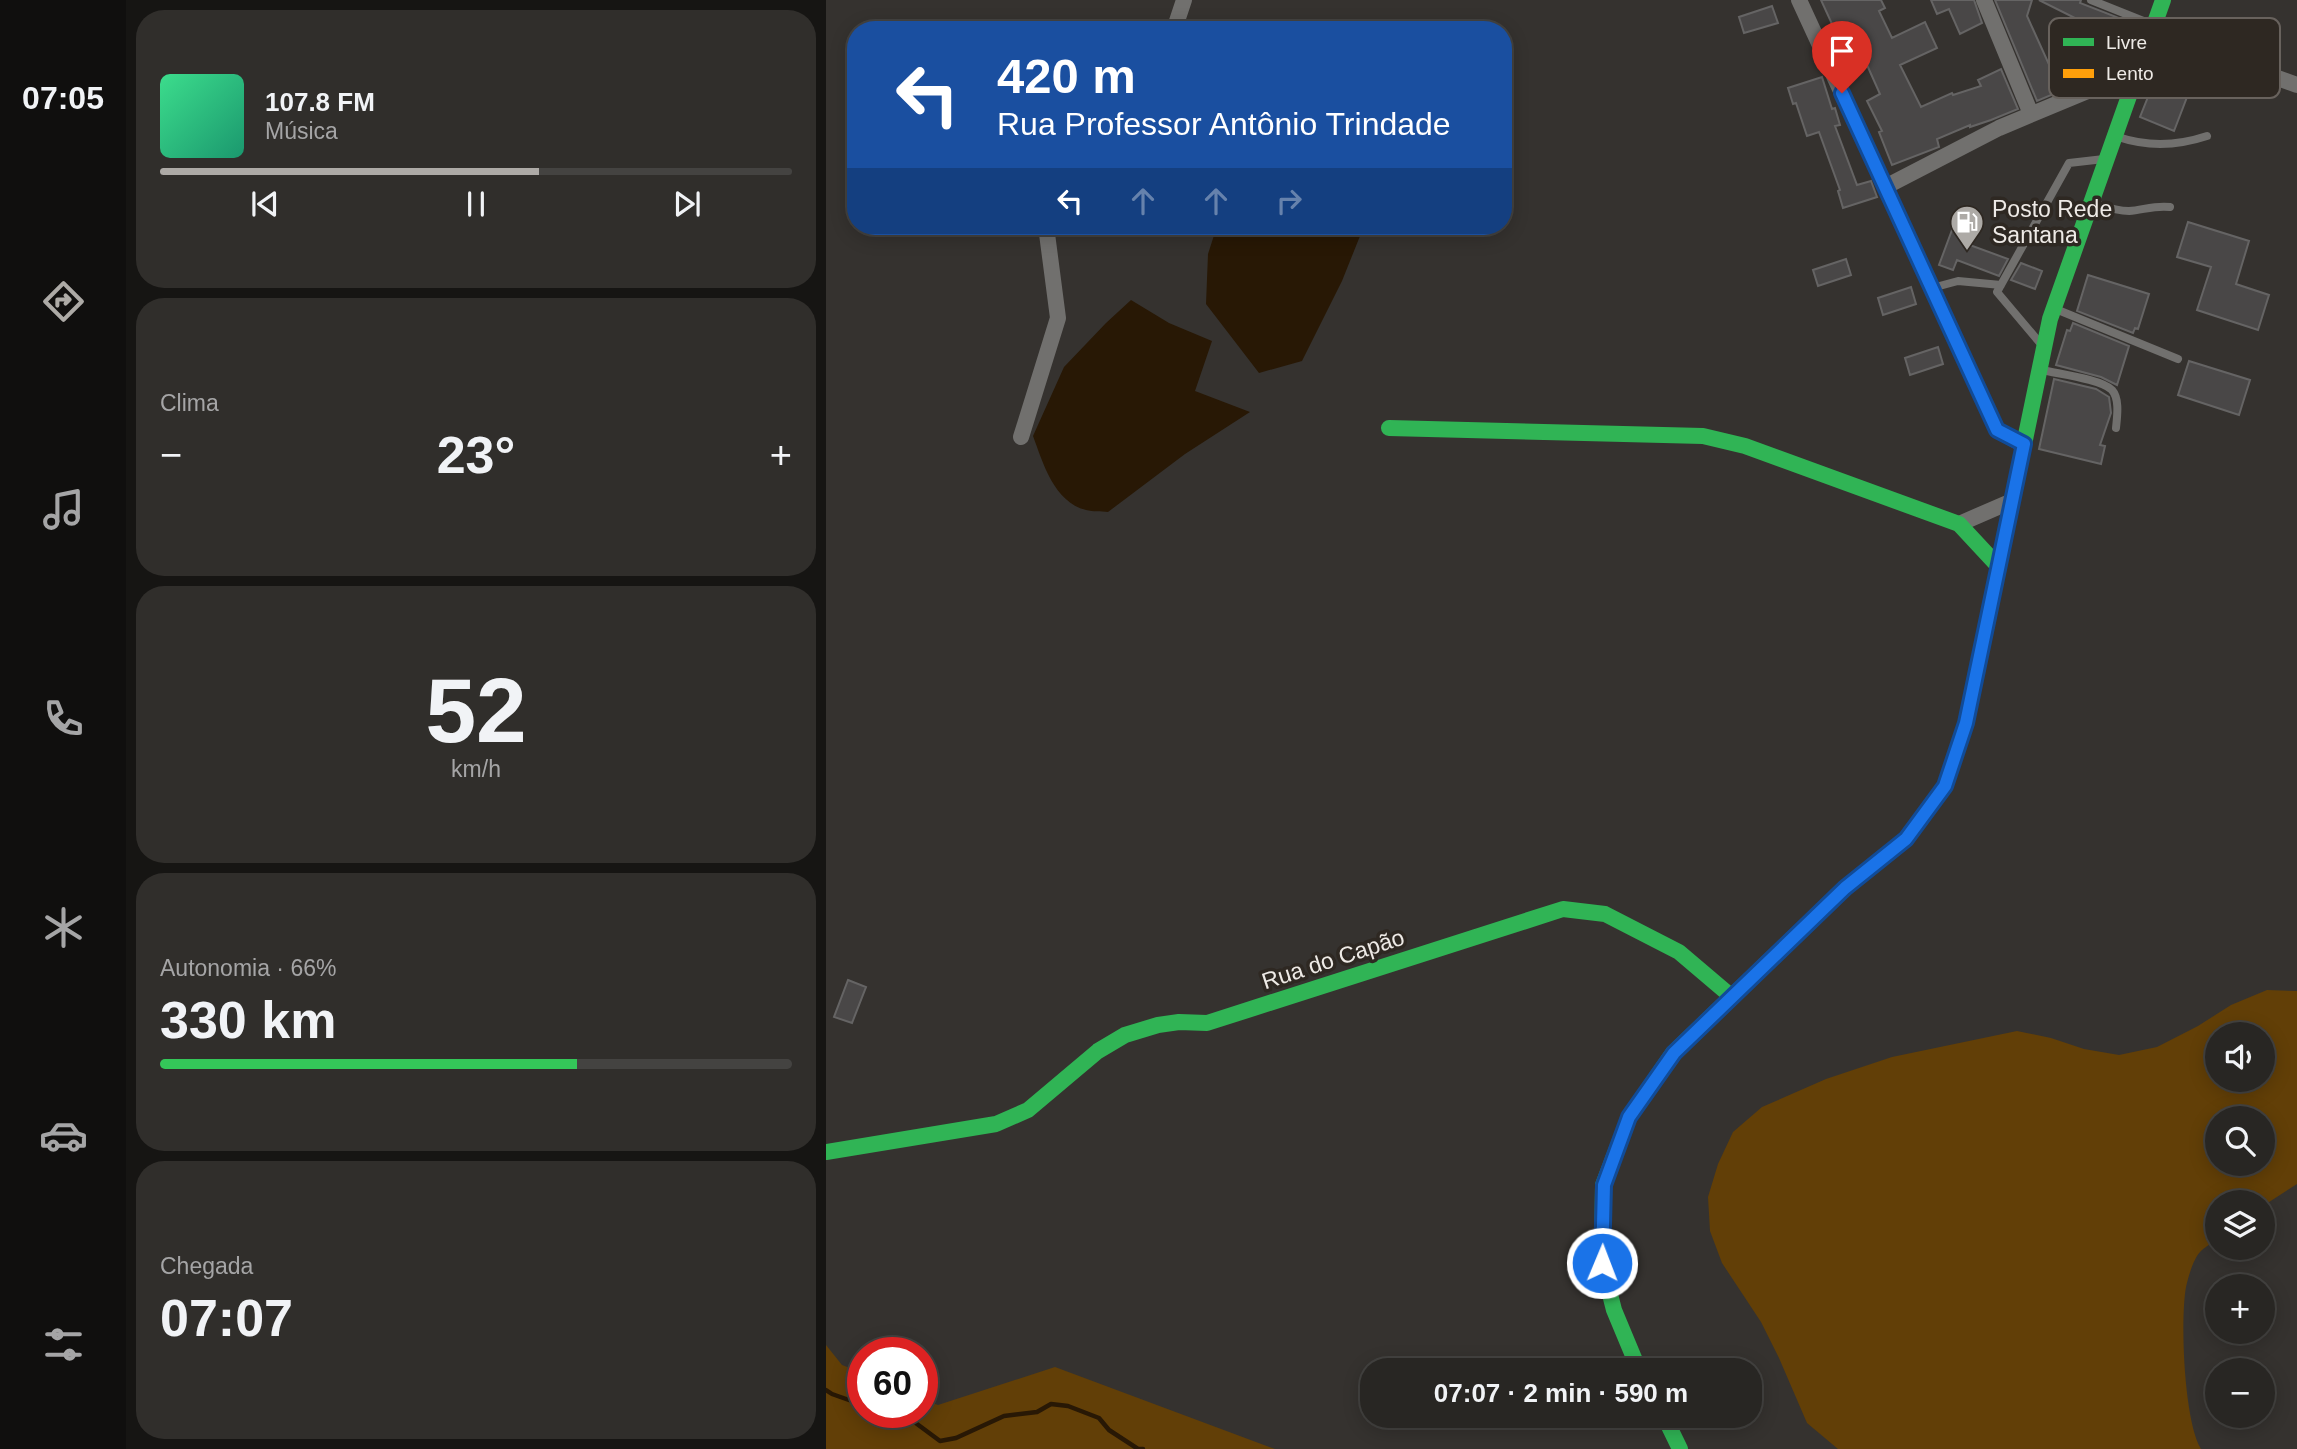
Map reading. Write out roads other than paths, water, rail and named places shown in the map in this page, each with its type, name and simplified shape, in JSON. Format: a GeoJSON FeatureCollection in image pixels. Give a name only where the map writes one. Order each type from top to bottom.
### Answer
{"type":"FeatureCollection","features":[{"type":"Feature","properties":{"kind":"street"},"geometry":{"type":"LineString","coordinates":[[1177,21],[1184,0]]}},
{"type":"Feature","properties":{"kind":"street"},"geometry":{"type":"LineString","coordinates":[[1799,0],[1997,430],[2024,444]]}},
{"type":"Feature","properties":{"kind":"street"},"geometry":{"type":"LineString","coordinates":[[1984,0],[2031,114]]}},
{"type":"Feature","properties":{"kind":"street"},"geometry":{"type":"LineString","coordinates":[[2157,18],[2163,0]]}},
{"type":"Feature","properties":{"kind":"street"},"geometry":{"type":"LineString","coordinates":[[2280,78],[2297,85]]}},
{"type":"Feature","properties":{"kind":"street"},"geometry":{"type":"LineString","coordinates":[[1885,187],[1999,128],[2070,98]]}},
{"type":"Feature","properties":{"kind":"street"},"geometry":{"type":"LineString","coordinates":[[1634,1358],[1614,1310],[1602,1263],[1604,1185],[1629,1117],[1674,1053],[1845,888],[1906,839],[1945,786],[1966,723],[2054,308],[2129,98]]}},
{"type":"Feature","properties":{"kind":"street"},"geometry":{"type":"LineString","coordinates":[[1021,437],[1058,318],[1047,235]]}},
{"type":"Feature","properties":{"kind":"street"},"geometry":{"type":"LineString","coordinates":[[1389,429],[1703,436],[1745,446],[1959,524],[1998,567]]}},
{"type":"Feature","properties":{"kind":"street"},"geometry":{"type":"LineString","coordinates":[[1959,524],[2012,500]]}},
{"type":"Feature","properties":{"kind":"street","name":"Rua do Capão"},"geometry":{"type":"LineString","coordinates":[[826,1152],[996,1124],[1028,1110],[1098,1051],[1125,1035],[1158,1025],[1179,1022],[1207,1023],[1563,909],[1605,914],[1679,953],[1732,997]]}},
{"type":"Feature","properties":{"kind":"street"},"geometry":{"type":"LineString","coordinates":[[1670,1428],[1680,1449]]}},
{"type":"Feature","properties":{"kind":"lane"},"geometry":{"type":"LineString","coordinates":[[2091,0],[2129,18]]}},
{"type":"Feature","properties":{"kind":"lane"},"geometry":{"type":"LineString","coordinates":[[2115,136],[2135,142],[2172,145],[2207,136]]}},
{"type":"Feature","properties":{"kind":"lane"},"geometry":{"type":"LineString","coordinates":[[2044,348],[1997,292],[2069,163],[2107,159]]}},
{"type":"Feature","properties":{"kind":"lane"},"geometry":{"type":"LineString","coordinates":[[2091,202],[2113,210],[2170,207]]}},
{"type":"Feature","properties":{"kind":"lane"},"geometry":{"type":"LineString","coordinates":[[1932,288],[1958,281],[2001,285]]}},
{"type":"Feature","properties":{"kind":"lane"},"geometry":{"type":"LineString","coordinates":[[2054,308],[2178,359]]}},
{"type":"Feature","properties":{"kind":"lane"},"geometry":{"type":"LineString","coordinates":[[2039,369],[2101,384],[2113,391],[2117,403],[2116,428]]}},
{"type":"Feature","properties":{"kind":"waterway"},"geometry":{"type":"LineString","coordinates":[[826,1390],[847,1399]]}},
{"type":"Feature","properties":{"kind":"waterway"},"geometry":{"type":"LineString","coordinates":[[922,1428],[940,1441],[956,1438],[1004,1416],[1037,1412],[1051,1404],[1068,1406],[1099,1418],[1109,1430],[1138,1449],[1143,1449]]}},
{"type":"Feature","properties":{"kind":"place","name":"Posto Rede Santana"},"geometry":{"type":"Point","coordinates":[1967,252]}}]}
